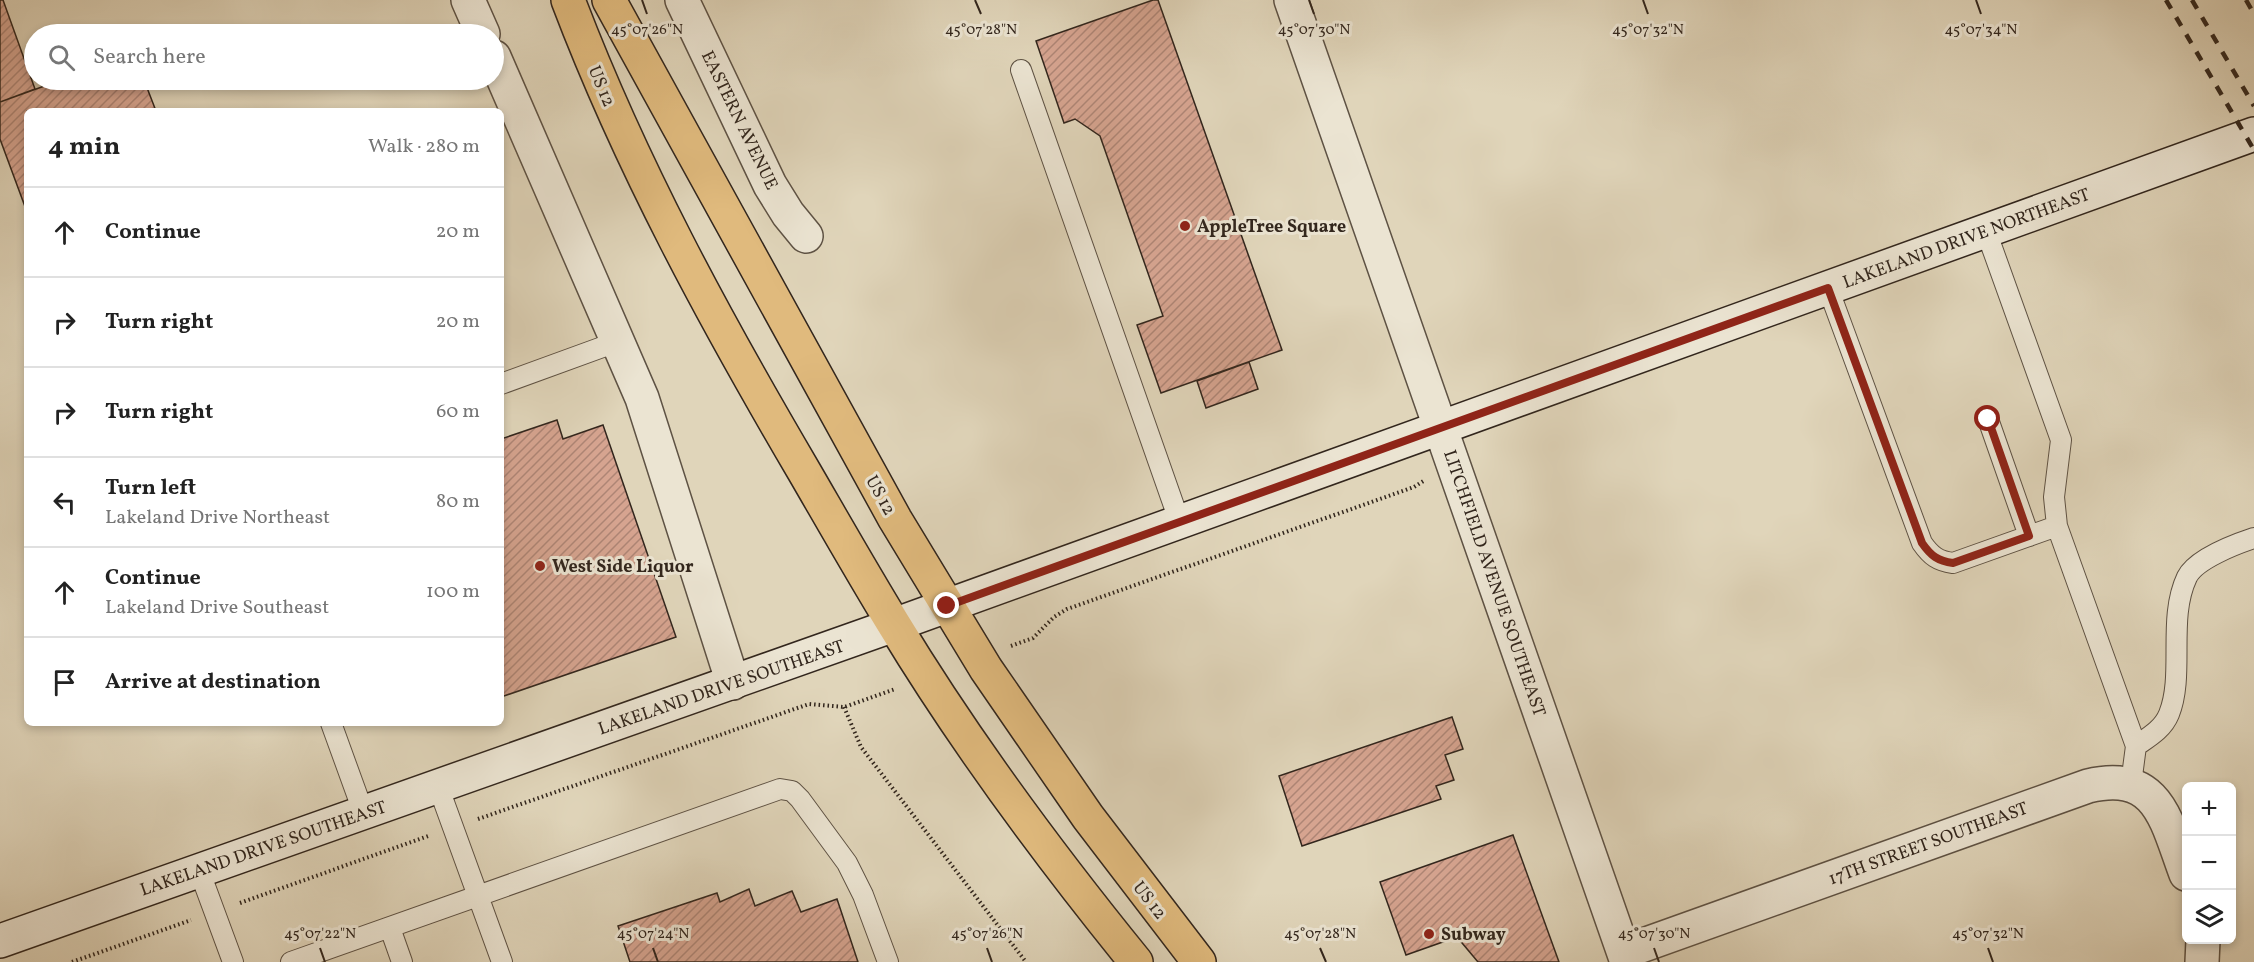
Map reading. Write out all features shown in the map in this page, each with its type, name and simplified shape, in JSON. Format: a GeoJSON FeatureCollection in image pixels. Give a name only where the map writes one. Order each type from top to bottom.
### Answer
{"type":"FeatureCollection","features":[{"type":"Feature","properties":{"kind":"highway","name":"US 12"},"geometry":{"type":"LineString","coordinates":[[568,0],[613,113],[696,282],[747,375],[894,625],[1007,794],[1136,962]]}},
{"type":"Feature","properties":{"kind":"highway","name":"US 12"},"geometry":{"type":"LineString","coordinates":[[609,0],[828,401],[947,606],[1021,724],[1144,892],[1199,962]]}},
{"type":"Feature","properties":{"kind":"street"},"geometry":{"type":"LineString","coordinates":[[468,0],[479,24]]}},
{"type":"Feature","properties":{"kind":"street","name":"EASTERN AVENUE"},"geometry":{"type":"LineString","coordinates":[[682,0],[770,185],[788,214],[806,236]]}},
{"type":"Feature","properties":{"kind":"street","name":"LITCHFIELD AVENUE SOUTHEAST"},"geometry":{"type":"LineString","coordinates":[[1291,0],[1625,957]]}},
{"type":"Feature","properties":{"kind":"street"},"geometry":{"type":"LineString","coordinates":[[504,80],[619,342],[654,430],[733,683]]}},
{"type":"Feature","properties":{"kind":"street","name":"LAKELAND DRIVE NORTHEAST"},"geometry":{"type":"LineString","coordinates":[[1441,429],[2254,134]]}},
{"type":"Feature","properties":{"kind":"street","name":"LAKELAND DRIVE SOUTHEAST"},"geometry":{"type":"LineString","coordinates":[[0,941],[733,683],[1441,429]]}},
{"type":"Feature","properties":{"kind":"street","name":"17TH STREET SOUTHEAST"},"geometry":{"type":"LineString","coordinates":[[1625,957],[2088,786],[2110,781],[2131,784]]}},
{"type":"Feature","properties":{"kind":"street"},"geometry":{"type":"LineString","coordinates":[[2131,784],[2154,798],[2163,812],[2182,861]]}},
{"type":"Feature","properties":{"kind":"street"},"geometry":{"type":"LineString","coordinates":[[2202,962],[2204,944]]}},
{"type":"Feature","properties":{"kind":"lane"},"geometry":{"type":"LineString","coordinates":[[1021,70],[1180,523]]}},
{"type":"Feature","properties":{"kind":"lane"},"geometry":{"type":"LineString","coordinates":[[1986,231],[2061,440],[2054,497],[2056,526],[2136,746],[2131,784]]}},
{"type":"Feature","properties":{"kind":"lane"},"geometry":{"type":"LineString","coordinates":[[1828,288],[1922,543],[1929,554],[1940,562],[1953,563],[2056,526]]}},
{"type":"Feature","properties":{"kind":"lane"},"geometry":{"type":"LineString","coordinates":[[504,383],[619,342]]}},
{"type":"Feature","properties":{"kind":"lane"},"geometry":{"type":"LineString","coordinates":[[1988,419],[2029,536]]}},
{"type":"Feature","properties":{"kind":"lane"},"geometry":{"type":"LineString","coordinates":[[2136,746],[2156,733],[2169,716],[2173,698],[2177,614],[2188,575],[2220,550],[2254,538]]}},
{"type":"Feature","properties":{"kind":"lane"},"geometry":{"type":"LineString","coordinates":[[332,726],[364,814]]}},
{"type":"Feature","properties":{"kind":"lane"},"geometry":{"type":"LineString","coordinates":[[438,786],[502,962]]}},
{"type":"Feature","properties":{"kind":"lane"},"geometry":{"type":"LineString","coordinates":[[291,962],[780,789],[792,791],[800,799],[847,864],[863,895],[888,962]]}},
{"type":"Feature","properties":{"kind":"lane"},"geometry":{"type":"LineString","coordinates":[[199,870],[233,962]]}},
{"type":"Feature","properties":{"kind":"lane"},"geometry":{"type":"LineString","coordinates":[[390,928],[401,962]]}},
{"type":"Feature","properties":{"kind":"path"},"geometry":{"type":"LineString","coordinates":[[1033,638],[1054,617],[1067,609],[1414,487],[1453,464]]}},
{"type":"Feature","properties":{"kind":"path"},"geometry":{"type":"LineString","coordinates":[[844,707],[861,747],[1026,962]]}},
{"type":"Feature","properties":{"kind":"building"},"geometry":{"type":"Polygon","coordinates":[[[0,0],[3,0],[24,58],[24,90],[32,90],[0,102],[0,0]]]}},
{"type":"Feature","properties":{"kind":"building","name":"AppleTree Square"},"geometry":{"type":"Polygon","coordinates":[[[1158,0],[1282,350],[1161,393],[1137,325],[1163,316],[1100,136],[1075,119],[1064,123],[1036,41],[1158,0]]]}},
{"type":"Feature","properties":{"kind":"building"},"geometry":{"type":"Polygon","coordinates":[[[33,90],[148,90],[155,108],[24,108],[24,204],[0,139],[0,102],[33,90]]]}},
{"type":"Feature","properties":{"kind":"building"},"geometry":{"type":"Polygon","coordinates":[[[1249,362],[1258,389],[1206,408],[1197,381],[1249,362]]]}},
{"type":"Feature","properties":{"kind":"building"},"geometry":{"type":"Polygon","coordinates":[[[557,420],[563,439],[603,425],[676,637],[504,696],[504,438],[557,420]]]}},
{"type":"Feature","properties":{"kind":"building"},"geometry":{"type":"Polygon","coordinates":[[[1452,717],[1463,749],[1445,755],[1454,780],[1436,786],[1441,799],[1302,846],[1279,776],[1452,717]]]}},
{"type":"Feature","properties":{"kind":"building"},"geometry":{"type":"Polygon","coordinates":[[[1513,835],[1559,962],[1478,962],[1457,937],[1406,955],[1380,882],[1513,835]]]}},
{"type":"Feature","properties":{"kind":"building"},"geometry":{"type":"Polygon","coordinates":[[[749,889],[755,906],[792,891],[801,912],[837,899],[858,962],[630,962],[618,926],[717,893],[720,902],[749,889]]]}},
{"type":"Feature","properties":{"kind":"railway"},"geometry":{"type":"LineString","coordinates":[[2166,0],[2254,150]]}},
{"type":"Feature","properties":{"kind":"railway"},"geometry":{"type":"LineString","coordinates":[[2192,0],[2254,106]]}},
{"type":"Feature","properties":{"kind":"railway"},"geometry":{"type":"LineString","coordinates":[[2246,0],[2254,14]]}},
{"type":"Feature","properties":{"kind":"place","name":"AppleTree Square"},"geometry":{"type":"Point","coordinates":[1185,226]}},
{"type":"Feature","properties":{"kind":"place","name":"West Side Liquor"},"geometry":{"type":"Point","coordinates":[540,566]}},
{"type":"Feature","properties":{"kind":"place","name":"Subway"},"geometry":{"type":"Point","coordinates":[1429,934]}},
{"type":"Feature","properties":{"kind":"route"},"geometry":{"type":"LineString","coordinates":[[947,606],[1828,288],[1922,543],[1929,554],[1940,562],[1953,563],[2029,536],[1988,419]]}}]}
